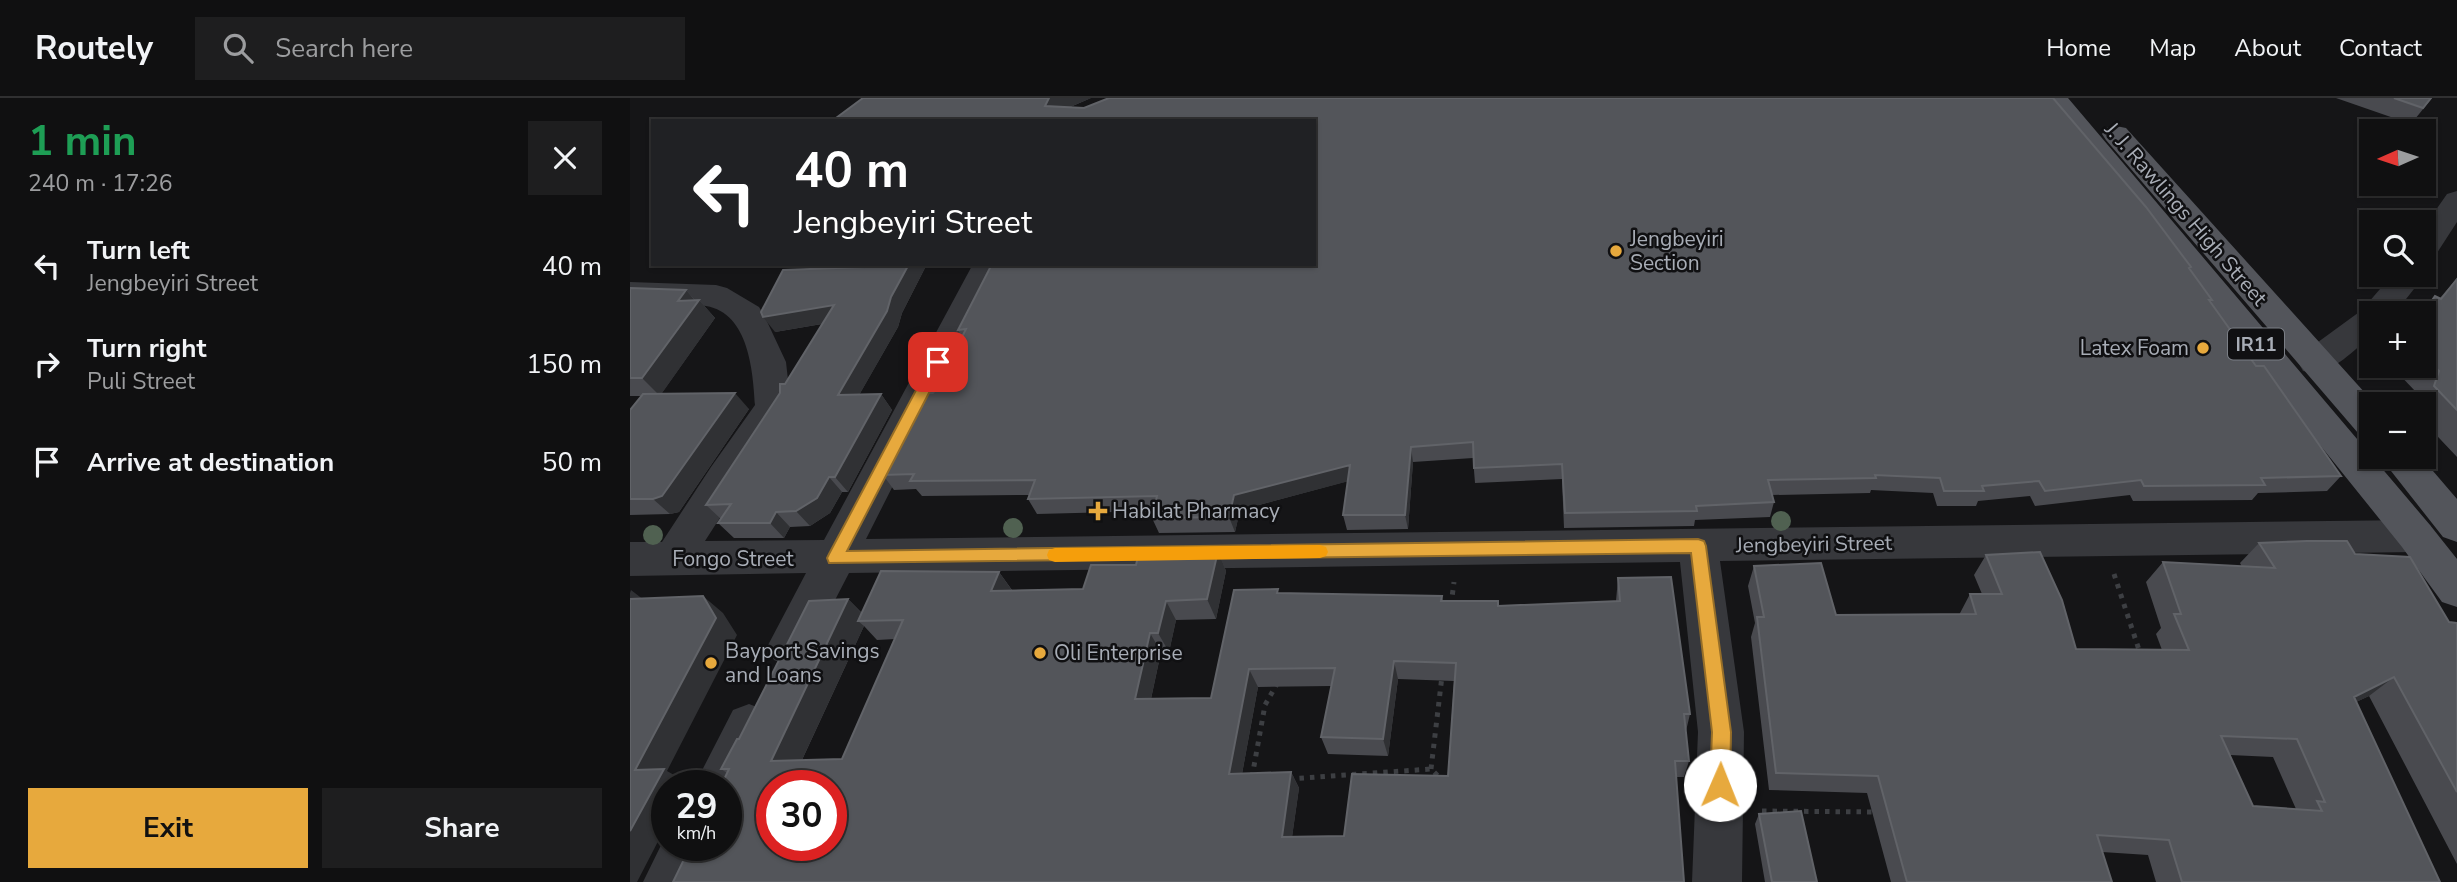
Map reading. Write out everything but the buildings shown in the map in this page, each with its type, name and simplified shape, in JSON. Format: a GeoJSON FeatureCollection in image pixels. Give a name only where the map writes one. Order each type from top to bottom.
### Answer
{"type":"FeatureCollection","features":[{"type":"Feature","properties":{"kind":"main road","name":"J. J. Rawlings High Street"},"geometry":{"type":"LineString","coordinates":[[2054,98],[2416,536],[2457,590]]}},
{"type":"Feature","properties":{"kind":"main road","name":"J. J. Rawlings High Street"},"geometry":{"type":"LineString","coordinates":[[2085,98],[2359,411]]}},
{"type":"Feature","properties":{"kind":"main road"},"geometry":{"type":"LineString","coordinates":[[2409,469],[2457,526]]}},
{"type":"Feature","properties":{"kind":"street"},"geometry":{"type":"LineString","coordinates":[[2436,231],[2457,200]]}},
{"type":"Feature","properties":{"kind":"street"},"geometry":{"type":"LineString","coordinates":[[726,770],[988,266]]}},
{"type":"Feature","properties":{"kind":"street"},"geometry":{"type":"LineString","coordinates":[[2387,301],[2399,287]]}},
{"type":"Feature","properties":{"kind":"street"},"geometry":{"type":"LineString","coordinates":[[630,293],[716,296],[747,315],[769,362],[773,407],[724,477],[674,559]]}},
{"type":"Feature","properties":{"kind":"street"},"geometry":{"type":"LineString","coordinates":[[2315,362],[2359,328]]}},
{"type":"Feature","properties":{"kind":"street","name":"Jengbeyiri Street"},"geometry":{"type":"LineString","coordinates":[[835,558],[2416,536]]}},
{"type":"Feature","properties":{"kind":"street"},"geometry":{"type":"LineString","coordinates":[[1698,546],[1721,732],[1717,882]]}},
{"type":"Feature","properties":{"kind":"street","name":"Fongo Street"},"geometry":{"type":"LineString","coordinates":[[630,559],[835,558]]}},
{"type":"Feature","properties":{"kind":"street"},"geometry":{"type":"LineString","coordinates":[[668,882],[679,861]]}},
{"type":"Feature","properties":{"kind":"path"},"geometry":{"type":"LineString","coordinates":[[2102,540],[2142,659]]}},
{"type":"Feature","properties":{"kind":"path"},"geometry":{"type":"LineString","coordinates":[[1450,618],[1458,550]]}},
{"type":"Feature","properties":{"kind":"path"},"geometry":{"type":"LineString","coordinates":[[1431,769],[1443,673]]}},
{"type":"Feature","properties":{"kind":"path"},"geometry":{"type":"LineString","coordinates":[[1252,781],[1265,705],[1282,676]]}},
{"type":"Feature","properties":{"kind":"slow traffic"},"geometry":{"type":"LineString","coordinates":[[1055,555],[1320,552]]}},
{"type":"Feature","properties":{"kind":"place","name":"Jengbeyiri Section"},"geometry":{"type":"Point","coordinates":[1616,251]}},
{"type":"Feature","properties":{"kind":"place","name":"Latex Foam"},"geometry":{"type":"Point","coordinates":[2203,348]}},
{"type":"Feature","properties":{"kind":"place","name":"Habilat Pharmacy"},"geometry":{"type":"Point","coordinates":[1098,511]}},
{"type":"Feature","properties":{"kind":"place","name":"Oli Enterprise"},"geometry":{"type":"Point","coordinates":[1040,653]}},
{"type":"Feature","properties":{"kind":"place","name":"Bayport Savings and Loans"},"geometry":{"type":"Point","coordinates":[711,663]}},
{"type":"Feature","properties":{"kind":"route"},"geometry":{"type":"LineString","coordinates":[[938,362],[835,558],[1698,546],[1721,732],[1720,785]]}}]}
